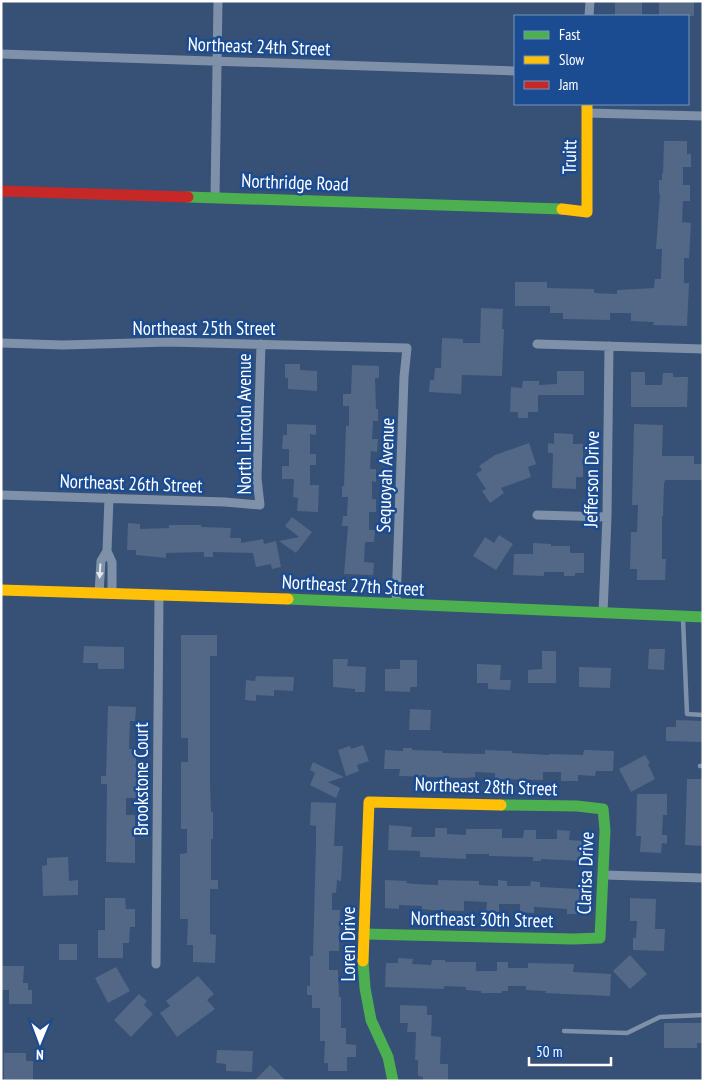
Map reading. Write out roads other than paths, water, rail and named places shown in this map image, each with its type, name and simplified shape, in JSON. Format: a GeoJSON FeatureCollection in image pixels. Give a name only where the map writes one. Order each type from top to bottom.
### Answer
{"type":"FeatureCollection","features":[{"type":"Feature","properties":{"kind":"street"},"geometry":{"type":"LineString","coordinates":[[216,197],[218,1]]}},
{"type":"Feature","properties":{"kind":"street"},"geometry":{"type":"LineString","coordinates":[[589,15],[590,1]]}},
{"type":"Feature","properties":{"kind":"street","name":"Northeast 24th Street"},"geometry":{"type":"LineString","coordinates":[[1,54],[514,71]]}},
{"type":"Feature","properties":{"kind":"street"},"geometry":{"type":"LineString","coordinates":[[587,108],[703,116]]}},
{"type":"Feature","properties":{"kind":"street","name":"Truitt"},"geometry":{"type":"LineString","coordinates":[[587,108],[587,212]]}},
{"type":"Feature","properties":{"kind":"street","name":"Northridge Road"},"geometry":{"type":"LineString","coordinates":[[1,192],[554,208],[587,212]]}},
{"type":"Feature","properties":{"kind":"street","name":"Northeast 25th Street"},"geometry":{"type":"LineString","coordinates":[[1,344],[63,345],[169,342],[407,348]]}},
{"type":"Feature","properties":{"kind":"street","name":"North Lincoln Avenue"},"geometry":{"type":"LineString","coordinates":[[260,505],[257,478],[261,344]]}},
{"type":"Feature","properties":{"kind":"street"},"geometry":{"type":"LineString","coordinates":[[537,344],[703,349]]}},
{"type":"Feature","properties":{"kind":"street","name":"Jefferson Drive"},"geometry":{"type":"LineString","coordinates":[[603,613],[607,518],[609,346]]}},
{"type":"Feature","properties":{"kind":"street","name":"Sequoyah Avenue"},"geometry":{"type":"LineString","coordinates":[[396,604],[404,378],[407,348]]}},
{"type":"Feature","properties":{"kind":"street","name":"Northeast 26th Street"},"geometry":{"type":"LineString","coordinates":[[1,495],[260,505]]}},
{"type":"Feature","properties":{"kind":"street"},"geometry":{"type":"LineString","coordinates":[[108,498],[107,550],[112,562],[112,593]]}},
{"type":"Feature","properties":{"kind":"street"},"geometry":{"type":"LineString","coordinates":[[537,515],[607,518]]}},
{"type":"Feature","properties":{"kind":"street"},"geometry":{"type":"LineString","coordinates":[[99,593],[101,561],[107,550]]}},
{"type":"Feature","properties":{"kind":"street","name":"Northeast 27th Street"},"geometry":{"type":"LineString","coordinates":[[1,590],[300,599],[703,617]]}},
{"type":"Feature","properties":{"kind":"street","name":"Brookstone Court"},"geometry":{"type":"LineString","coordinates":[[156,964],[159,595]]}},
{"type":"Feature","properties":{"kind":"street","name":"Northeast 28th Street"},"geometry":{"type":"LineString","coordinates":[[368,802],[568,806],[603,809]]}},
{"type":"Feature","properties":{"kind":"street","name":"Loren Drive"},"geometry":{"type":"LineString","coordinates":[[368,802],[363,966],[368,1009],[388,1057],[393,1081]]}},
{"type":"Feature","properties":{"kind":"street","name":"Clarisa Drive"},"geometry":{"type":"LineString","coordinates":[[600,938],[604,875],[605,830],[603,809]]}},
{"type":"Feature","properties":{"kind":"street"},"geometry":{"type":"LineString","coordinates":[[604,875],[703,878]]}},
{"type":"Feature","properties":{"kind":"street","name":"Northeast 30th Street"},"geometry":{"type":"LineString","coordinates":[[364,934],[564,939],[600,938]]}},
{"type":"Feature","properties":{"kind":"lane"},"geometry":{"type":"LineString","coordinates":[[683,616],[687,714],[703,715]]}},
{"type":"Feature","properties":{"kind":"lane"},"geometry":{"type":"LineString","coordinates":[[564,1031],[626,1033],[660,1017],[703,1015]]}}]}
